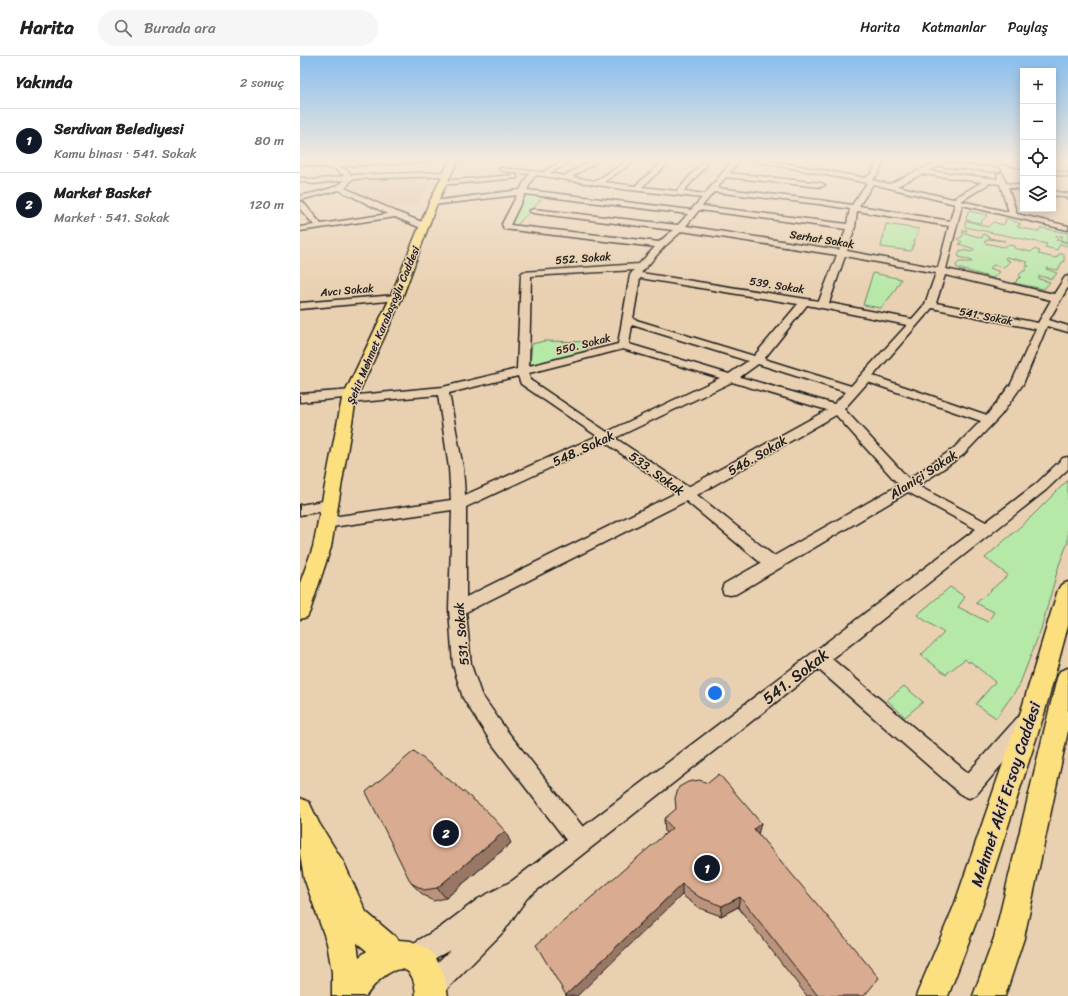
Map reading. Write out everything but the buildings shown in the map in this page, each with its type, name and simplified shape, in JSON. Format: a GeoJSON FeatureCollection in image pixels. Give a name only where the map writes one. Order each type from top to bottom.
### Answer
{"type":"FeatureCollection","features":[{"type":"Feature","properties":{"kind":"main road","name":"Şehit Mehmet Karabaşoğlu Caddesi"},"geometry":{"type":"LineString","coordinates":[[300,611],[322,547],[325,523],[350,396],[396,298],[432,206]]}},
{"type":"Feature","properties":{"kind":"main road","name":"Mehmet Akif Ersoy Caddesi"},"geometry":{"type":"LineString","coordinates":[[932,996],[968,907],[1031,716],[1068,590]]}},
{"type":"Feature","properties":{"kind":"main road","name":"Mehmet Akif Ersoy Caddesi"},"geometry":{"type":"LineString","coordinates":[[989,996],[1009,938],[1016,911],[1063,719],[1068,678]]}},
{"type":"Feature","properties":{"kind":"main road"},"geometry":{"type":"LineString","coordinates":[[305,822],[334,873],[356,922],[404,956],[423,964],[429,974],[433,993]]}},
{"type":"Feature","properties":{"kind":"main road"},"geometry":{"type":"LineString","coordinates":[[305,822],[318,878],[342,943],[347,972],[348,996]]}},
{"type":"Feature","properties":{"kind":"main road"},"geometry":{"type":"LineString","coordinates":[[348,996],[356,982],[368,969],[381,960],[404,956]]}},
{"type":"Feature","properties":{"kind":"street"},"geometry":{"type":"LineString","coordinates":[[300,204],[319,226]]}},
{"type":"Feature","properties":{"kind":"street"},"geometry":{"type":"LineString","coordinates":[[373,204],[424,226]]}},
{"type":"Feature","properties":{"kind":"street"},"geometry":{"type":"LineString","coordinates":[[432,206],[449,204]]}},
{"type":"Feature","properties":{"kind":"street"},"geometry":{"type":"LineString","coordinates":[[516,204],[506,224],[507,227],[533,211],[625,213],[695,210],[851,227]]}},
{"type":"Feature","properties":{"kind":"street"},"geometry":{"type":"LineString","coordinates":[[528,204],[533,211],[599,238],[661,245]]}},
{"type":"Feature","properties":{"kind":"street"},"geometry":{"type":"LineString","coordinates":[[638,271],[661,245],[680,228],[700,204]]}},
{"type":"Feature","properties":{"kind":"street"},"geometry":{"type":"LineString","coordinates":[[844,204],[854,208],[954,224]]}},
{"type":"Feature","properties":{"kind":"street"},"geometry":{"type":"LineString","coordinates":[[823,305],[851,227],[854,208],[856,204]]}},
{"type":"Feature","properties":{"kind":"street","name":"546. Sokak"},"geometry":{"type":"LineString","coordinates":[[457,609],[687,494],[837,410],[853,390],[930,305],[954,224],[956,204]]}},
{"type":"Feature","properties":{"kind":"street"},"geometry":{"type":"LineString","coordinates":[[964,204],[1068,228]]}},
{"type":"Feature","properties":{"kind":"street"},"geometry":{"type":"LineString","coordinates":[[1010,204],[1014,216]]}},
{"type":"Feature","properties":{"kind":"street","name":"Serhat Sokak"},"geometry":{"type":"LineString","coordinates":[[533,211],[625,213],[680,228],[842,253],[941,271],[1057,298]]}},
{"type":"Feature","properties":{"kind":"street"},"geometry":{"type":"LineString","coordinates":[[599,238],[625,213]]}},
{"type":"Feature","properties":{"kind":"street"},"geometry":{"type":"LineString","coordinates":[[300,229],[396,215]]}},
{"type":"Feature","properties":{"kind":"street","name":"552. Sokak"},"geometry":{"type":"LineString","coordinates":[[523,372],[526,274],[638,271]]}},
{"type":"Feature","properties":{"kind":"street","name":"539. Sokak"},"geometry":{"type":"LineString","coordinates":[[638,271],[914,323]]}},
{"type":"Feature","properties":{"kind":"street","name":"550. Sokak"},"geometry":{"type":"LineString","coordinates":[[300,398],[443,390],[523,372],[623,346],[638,271]]}},
{"type":"Feature","properties":{"kind":"street","name":"Alaniçi Sokak"},"geometry":{"type":"LineString","coordinates":[[730,589],[908,486],[958,452],[997,412],[1017,384],[1042,324],[1068,279]]}},
{"type":"Feature","properties":{"kind":"street","name":"Avcı Sokak"},"geometry":{"type":"LineString","coordinates":[[304,306],[396,298]]}},
{"type":"Feature","properties":{"kind":"street","name":"548. Sokak"},"geometry":{"type":"LineString","coordinates":[[325,523],[459,504],[606,437],[730,378],[757,360],[805,302]]}},
{"type":"Feature","properties":{"kind":"street","name":"541. Sokak"},"geometry":{"type":"LineString","coordinates":[[930,305],[1068,329]]}},
{"type":"Feature","properties":{"kind":"street"},"geometry":{"type":"LineString","coordinates":[[300,315],[304,306]]}},
{"type":"Feature","properties":{"kind":"street"},"geometry":{"type":"LineString","coordinates":[[628,322],[853,390]]}},
{"type":"Feature","properties":{"kind":"street"},"geometry":{"type":"LineString","coordinates":[[623,346],[837,410],[908,486],[987,529]]}},
{"type":"Feature","properties":{"kind":"street","name":"533. Sokak"},"geometry":{"type":"LineString","coordinates":[[523,372],[525,382],[687,494],[773,564]]}},
{"type":"Feature","properties":{"kind":"street"},"geometry":{"type":"LineString","coordinates":[[865,377],[989,420]]}},
{"type":"Feature","properties":{"kind":"street","name":"531. Sokak"},"geometry":{"type":"LineString","coordinates":[[443,390],[456,468],[459,504],[457,609],[462,665],[473,698],[500,738],[581,842]]}},
{"type":"Feature","properties":{"kind":"street","name":"541. Sokak"},"geometry":{"type":"LineString","coordinates":[[520,889],[1041,487],[1068,460]]}},
{"type":"Feature","properties":{"kind":"street"},"geometry":{"type":"LineString","coordinates":[[300,510],[329,505]]}},
{"type":"Feature","properties":{"kind":"street"},"geometry":{"type":"LineString","coordinates":[[818,658],[969,788],[1031,716]]}},
{"type":"Feature","properties":{"kind":"street"},"geometry":{"type":"LineString","coordinates":[[404,956],[450,936],[486,907],[520,889]]}},
{"type":"Feature","properties":{"kind":"street"},"geometry":{"type":"LineString","coordinates":[[433,993],[495,922],[520,889]]}},
{"type":"Feature","properties":{"kind":"shaded area"},"geometry":{"type":"Polygon","coordinates":[[[382,204],[416,204],[407,206],[389,207],[382,204]]]}},
{"type":"Feature","properties":{"kind":"green space"},"geometry":{"type":"Polygon","coordinates":[[[520,204],[537,204],[516,226],[509,225],[520,204]]]}},
{"type":"Feature","properties":{"kind":"green space"},"geometry":{"type":"Polygon","coordinates":[[[968,211],[988,215],[980,223],[966,220],[968,211]]]}},
{"type":"Feature","properties":{"kind":"green space"},"geometry":{"type":"Polygon","coordinates":[[[1006,218],[1021,224],[1017,226],[1018,227],[1037,231],[1041,228],[1068,233],[1068,242],[1060,240],[1063,236],[1055,236],[1058,239],[1056,240],[1068,243],[1068,246],[1060,244],[1057,250],[1045,247],[1047,244],[965,227],[965,222],[968,221],[988,227],[993,222],[1003,225],[1006,222],[1006,218]]]}},
{"type":"Feature","properties":{"kind":"green space"},"geometry":{"type":"Polygon","coordinates":[[[886,224],[919,229],[911,251],[881,247],[886,224]]]}},
{"type":"Feature","properties":{"kind":"green space"},"geometry":{"type":"Polygon","coordinates":[[[963,230],[967,230],[965,233],[982,238],[983,234],[990,237],[989,238],[1005,241],[988,239],[984,242],[985,243],[1004,247],[1008,245],[1015,246],[1014,248],[1031,252],[1034,249],[1040,251],[1038,254],[1056,258],[1059,254],[1064,254],[1064,262],[1062,262],[1058,270],[1046,269],[1057,273],[1052,279],[1039,276],[1039,279],[1050,282],[1044,289],[1013,283],[1021,277],[1019,275],[1025,271],[1026,267],[1029,266],[1026,264],[1028,262],[1006,257],[1005,259],[1010,261],[1004,267],[993,265],[990,268],[1000,272],[993,278],[957,268],[956,265],[959,262],[972,262],[959,257],[958,254],[960,250],[972,252],[974,249],[959,244],[962,242],[957,239],[963,236],[963,230]]]}},
{"type":"Feature","properties":{"kind":"green space"},"geometry":{"type":"Polygon","coordinates":[[[873,273],[901,279],[894,292],[881,308],[863,305],[873,273]]]}},
{"type":"Feature","properties":{"kind":"green space"},"geometry":{"type":"Polygon","coordinates":[[[544,341],[589,342],[589,344],[587,352],[532,365],[530,364],[532,344],[544,341]]]}},
{"type":"Feature","properties":{"kind":"green space"},"geometry":{"type":"Polygon","coordinates":[[[1068,480],[1068,542],[1059,565],[1041,629],[1019,686],[996,718],[976,704],[995,682],[970,661],[969,663],[965,659],[946,674],[921,655],[944,633],[917,615],[950,587],[965,597],[958,607],[988,622],[994,612],[976,603],[1008,575],[985,558],[1031,517],[1068,480]]]}},
{"type":"Feature","properties":{"kind":"green space"},"geometry":{"type":"Polygon","coordinates":[[[904,686],[923,702],[905,717],[887,700],[904,686]]]}},
{"type":"Feature","properties":{"kind":"place","name":"Market Basket"},"geometry":{"type":"Point","coordinates":[446,833]}},
{"type":"Feature","properties":{"kind":"place","name":"Serdivan Belediyesi"},"geometry":{"type":"Point","coordinates":[707,868]}}]}
